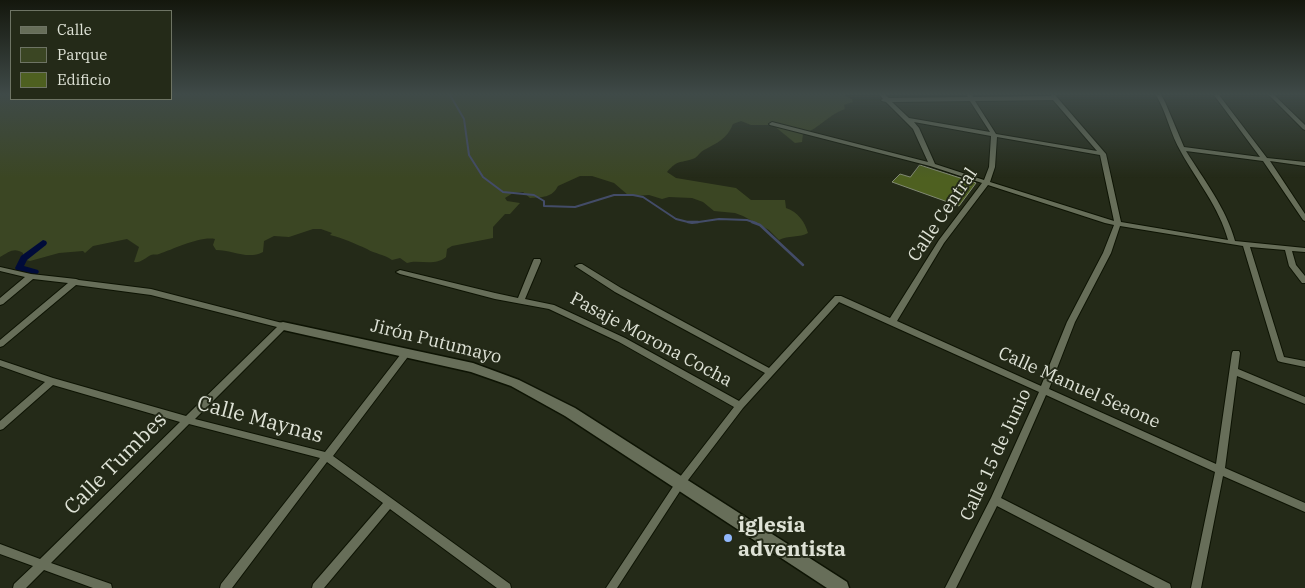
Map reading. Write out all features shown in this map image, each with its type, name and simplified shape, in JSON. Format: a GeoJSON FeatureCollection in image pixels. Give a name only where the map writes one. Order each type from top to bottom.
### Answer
{"type":"FeatureCollection","features":[{"type":"Feature","properties":{"kind":"street"},"geometry":{"type":"LineString","coordinates":[[911,122],[916,128],[932,165]]}},
{"type":"Feature","properties":{"kind":"street"},"geometry":{"type":"LineString","coordinates":[[923,122],[1103,154]]}},
{"type":"Feature","properties":{"kind":"street"},"geometry":{"type":"LineString","coordinates":[[986,122],[994,135]]}},
{"type":"Feature","properties":{"kind":"street"},"geometry":{"type":"LineString","coordinates":[[1075,122],[1103,154],[1118,224]]}},
{"type":"Feature","properties":{"kind":"street"},"geometry":{"type":"LineString","coordinates":[[1170,122],[1182,149],[1228,228],[1232,242]]}},
{"type":"Feature","properties":{"kind":"street"},"geometry":{"type":"LineString","coordinates":[[1237,122],[1265,159],[1305,219]]}},
{"type":"Feature","properties":{"kind":"street"},"geometry":{"type":"LineString","coordinates":[[772,124],[932,165],[1118,224],[1246,244],[1305,250]]}},
{"type":"Feature","properties":{"kind":"street","name":"Calle Central"},"geometry":{"type":"LineString","coordinates":[[892,322],[941,242],[986,183],[992,167],[994,135]]}},
{"type":"Feature","properties":{"kind":"street"},"geometry":{"type":"LineString","coordinates":[[1182,149],[1305,164]]}},
{"type":"Feature","properties":{"kind":"street","name":"Calle 15 de Junio"},"geometry":{"type":"LineString","coordinates":[[950,588],[995,500],[1044,390],[1071,322],[1107,253],[1118,224]]}},
{"type":"Feature","properties":{"kind":"street"},"geometry":{"type":"LineString","coordinates":[[1246,244],[1281,360],[1305,364]]}},
{"type":"Feature","properties":{"kind":"street"},"geometry":{"type":"LineString","coordinates":[[1288,249],[1293,266],[1305,281]]}},
{"type":"Feature","properties":{"kind":"street"},"geometry":{"type":"LineString","coordinates":[[521,301],[537,261]]}},
{"type":"Feature","properties":{"kind":"street"},"geometry":{"type":"LineString","coordinates":[[579,266],[618,290],[771,373],[740,406],[679,485],[611,588]]}},
{"type":"Feature","properties":{"kind":"street","name":"Jirón Putumayo"},"geometry":{"type":"LineString","coordinates":[[0,269],[31,276],[151,292],[284,326],[473,368],[515,383],[570,412],[679,485],[841,588]]}},
{"type":"Feature","properties":{"kind":"street","name":"Pasaje Morona Cocha"},"geometry":{"type":"LineString","coordinates":[[400,272],[551,307],[622,340],[740,406]]}},
{"type":"Feature","properties":{"kind":"street"},"geometry":{"type":"LineString","coordinates":[[0,302],[31,276]]}},
{"type":"Feature","properties":{"kind":"street"},"geometry":{"type":"LineString","coordinates":[[0,344],[76,281]]}},
{"type":"Feature","properties":{"kind":"street","name":"Calle Manuel Seaone"},"geometry":{"type":"LineString","coordinates":[[771,373],[838,298],[1305,508]]}},
{"type":"Feature","properties":{"kind":"street","name":"Calle Tumbes"},"geometry":{"type":"LineString","coordinates":[[18,588],[186,420],[284,326]]}},
{"type":"Feature","properties":{"kind":"street"},"geometry":{"type":"LineString","coordinates":[[225,588],[407,352]]}},
{"type":"Feature","properties":{"kind":"street"},"geometry":{"type":"LineString","coordinates":[[1196,588],[1220,469],[1236,353]]}},
{"type":"Feature","properties":{"kind":"street","name":"Calle Maynas"},"geometry":{"type":"LineString","coordinates":[[0,363],[52,381],[186,420],[326,456],[502,587]]}},
{"type":"Feature","properties":{"kind":"street"},"geometry":{"type":"LineString","coordinates":[[1234,371],[1305,401]]}},
{"type":"Feature","properties":{"kind":"street"},"geometry":{"type":"LineString","coordinates":[[0,426],[52,381]]}},
{"type":"Feature","properties":{"kind":"street"},"geometry":{"type":"LineString","coordinates":[[995,500],[1166,588]]}},
{"type":"Feature","properties":{"kind":"street"},"geometry":{"type":"LineString","coordinates":[[316,588],[389,503]]}},
{"type":"Feature","properties":{"kind":"street"},"geometry":{"type":"LineString","coordinates":[[0,549],[107,588]]}},
{"type":"Feature","properties":{"kind":"green space"},"geometry":{"type":"Polygon","coordinates":[[[0,122],[737,122],[733,124],[721,140],[695,158],[674,165],[667,172],[676,178],[736,188],[751,200],[785,200],[786,208],[800,218],[808,233],[779,240],[769,230],[743,216],[735,213],[714,211],[703,202],[692,198],[669,197],[662,199],[649,195],[628,195],[614,183],[592,176],[580,176],[558,186],[550,195],[530,198],[523,192],[513,193],[505,198],[507,201],[520,203],[510,214],[505,214],[493,227],[493,238],[452,246],[447,249],[446,257],[437,262],[407,263],[400,258],[392,260],[349,241],[330,235],[332,233],[321,229],[313,229],[289,237],[274,236],[264,241],[263,252],[252,255],[216,250],[213,245],[215,239],[202,239],[134,262],[139,247],[127,239],[93,246],[85,253],[83,251],[59,253],[30,261],[23,259],[23,253],[17,250],[0,257],[0,122]]]}},
{"type":"Feature","properties":{"kind":"green space"},"geometry":{"type":"Polygon","coordinates":[[[745,122],[823,122],[803,134],[802,142],[795,143],[773,125],[751,125],[745,122]]]}},
{"type":"Feature","properties":{"kind":"building"},"geometry":{"type":"Polygon","coordinates":[[[920,165],[976,183],[959,206],[892,182],[900,174],[910,177],[920,165]]]}},
{"type":"Feature","properties":{"kind":"waterway"},"geometry":{"type":"LineString","coordinates":[[464,122],[469,155],[483,177],[503,192],[534,195],[544,201],[544,206],[575,207],[614,195],[633,195],[643,197],[676,219],[688,222]]}},
{"type":"Feature","properties":{"kind":"waterway"},"geometry":{"type":"LineString","coordinates":[[688,222],[719,219],[747,220],[756,223]]}},
{"type":"Feature","properties":{"kind":"waterway"},"geometry":{"type":"LineString","coordinates":[[688,222],[698,222]]}},
{"type":"Feature","properties":{"kind":"waterway"},"geometry":{"type":"LineString","coordinates":[[752,222],[760,225],[803,265]]}},
{"type":"Feature","properties":{"kind":"waterway"},"geometry":{"type":"LineString","coordinates":[[31,276],[35,272],[19,268],[24,258],[43,243]]}},
{"type":"Feature","properties":{"kind":"place","name":"iglesia adventista"},"geometry":{"type":"Point","coordinates":[728,538]}}]}
